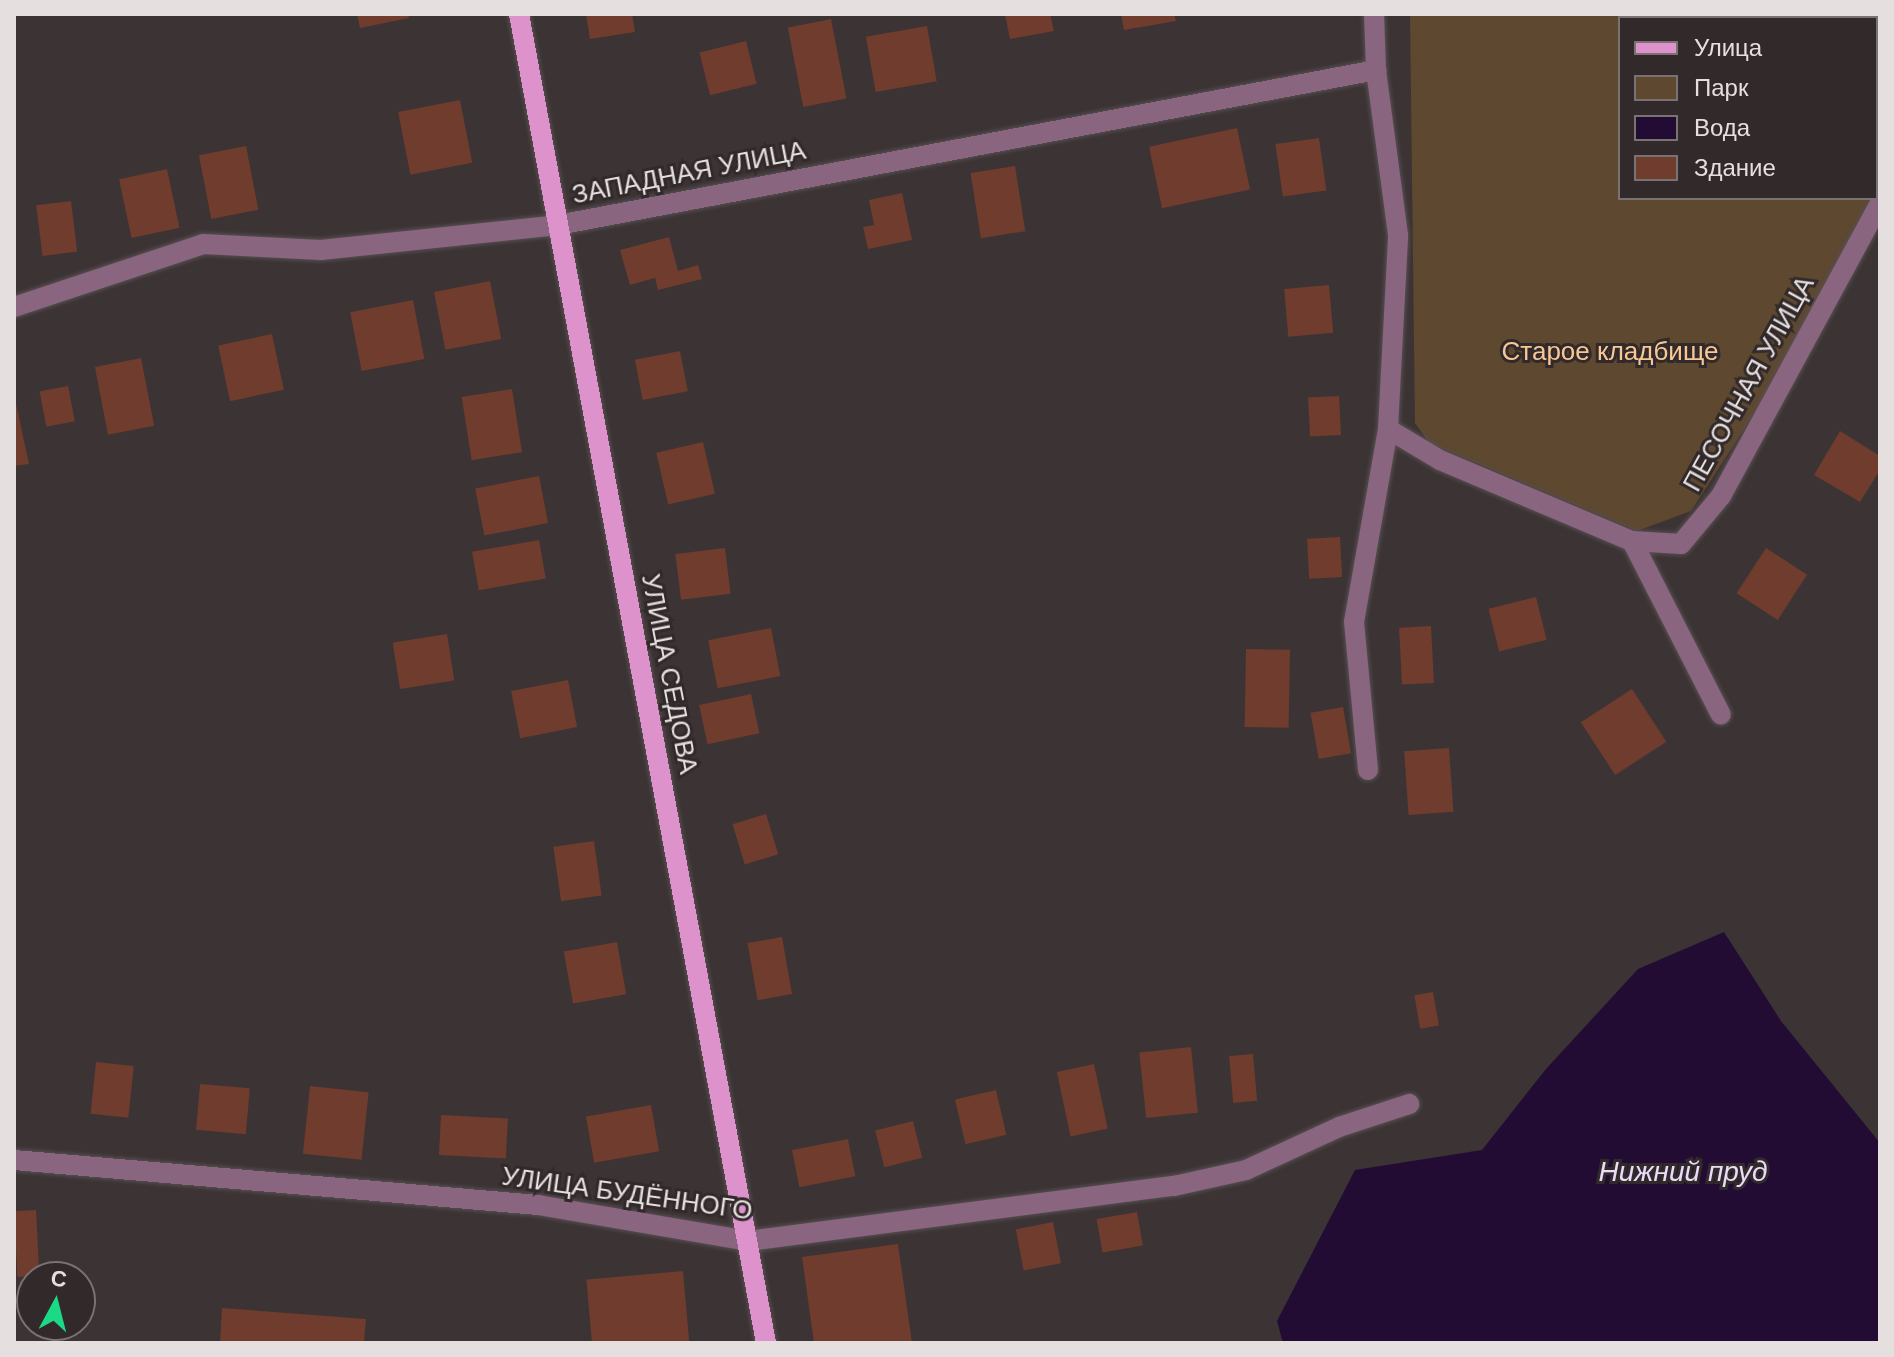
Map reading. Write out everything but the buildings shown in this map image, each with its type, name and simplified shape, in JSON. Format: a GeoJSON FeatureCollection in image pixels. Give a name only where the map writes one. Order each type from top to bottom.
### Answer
{"type":"FeatureCollection","features":[{"type":"Feature","properties":{"kind":"main road","name":"УЛИЦА СЕДОВА"},"geometry":{"type":"LineString","coordinates":[[519,14],[766,1343]]}},
{"type":"Feature","properties":{"kind":"street"},"geometry":{"type":"LineString","coordinates":[[1368,770],[1354,622],[1388,429],[1398,235],[1376,70],[1374,14]]}},
{"type":"Feature","properties":{"kind":"street","name":"ЗАПАДНАЯ УЛИЦА"},"geometry":{"type":"LineString","coordinates":[[14,307],[203,244],[321,250],[558,225],[1376,70]]}},
{"type":"Feature","properties":{"kind":"street","name":"ПЕСОЧНАЯ УЛИЦА"},"geometry":{"type":"LineString","coordinates":[[1388,429],[1440,460],[1632,541],[1681,544],[1721,496],[1880,203]]}},
{"type":"Feature","properties":{"kind":"street"},"geometry":{"type":"LineString","coordinates":[[1632,541],[1721,715]]}},
{"type":"Feature","properties":{"kind":"street","name":"УЛИЦА БУДЁННОГО"},"geometry":{"type":"LineString","coordinates":[[14,1160],[538,1205],[748,1241],[1174,1186],[1246,1170],[1339,1127],[1409,1104]]}},
{"type":"Feature","properties":{"kind":"green space","name":"Старое кладбище"},"geometry":{"type":"Polygon","coordinates":[[[1410,14],[1880,14],[1878,189],[1878,16],[1618,16],[1618,200],[1872,200],[1809,329],[1691,511],[1637,531],[1429,443],[1415,423],[1410,14]]]}},
{"type":"Feature","properties":{"kind":"water","name":"Нижний пруд"},"geometry":{"type":"Polygon","coordinates":[[[1724,932],[1781,1021],[1880,1143],[1880,1343],[1283,1343],[1277,1321],[1355,1170],[1482,1150],[1546,1069],[1638,969],[1724,932]]]}}]}
